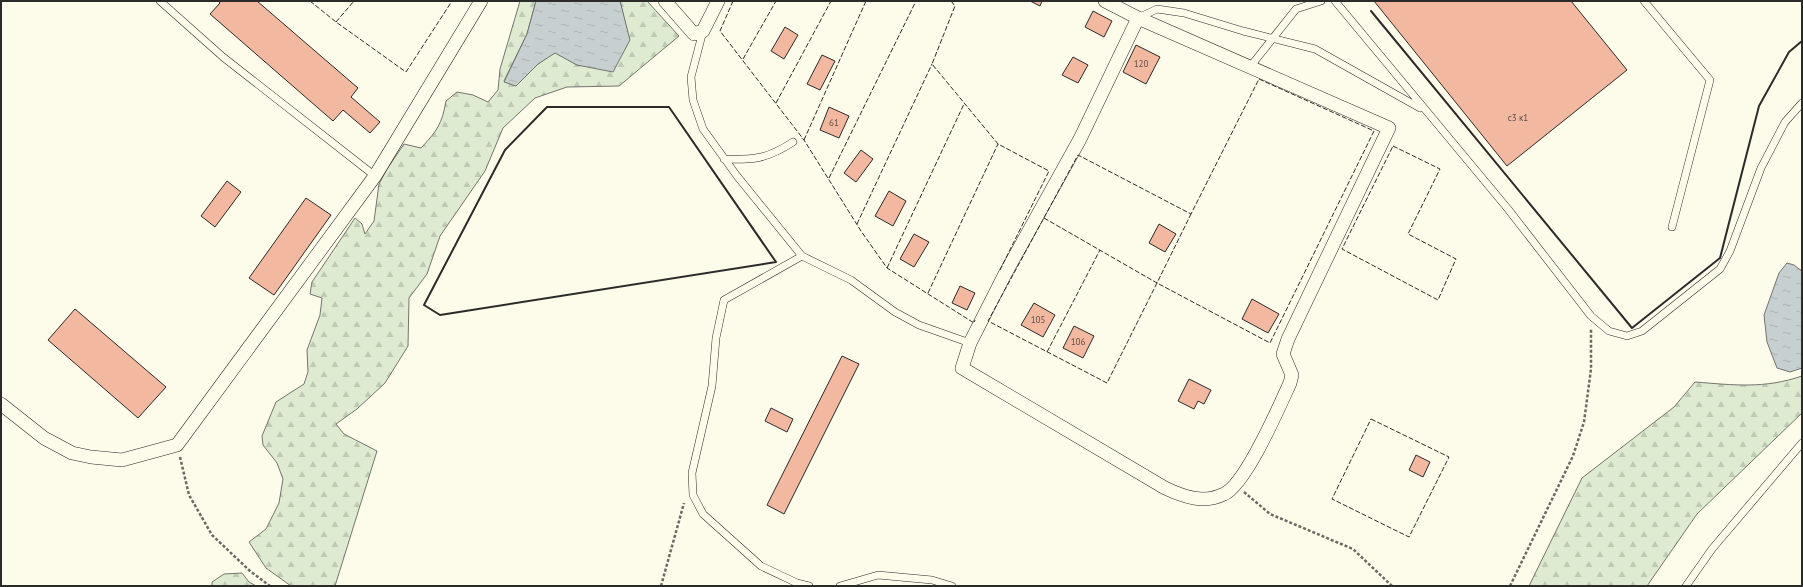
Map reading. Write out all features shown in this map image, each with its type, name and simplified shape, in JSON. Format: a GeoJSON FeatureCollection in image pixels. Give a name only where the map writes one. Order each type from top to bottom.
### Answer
{"type":"FeatureCollection","features":[{"type":"Feature","properties":{"kind":"street"},"geometry":{"type":"LineString","coordinates":[[1,404],[44,438],[72,453],[91,458],[122,460],[177,445],[375,176],[481,1]]}},
{"type":"Feature","properties":{"kind":"street"},"geometry":{"type":"LineString","coordinates":[[665,1],[694,34],[703,31],[718,1]]}},
{"type":"Feature","properties":{"kind":"street"},"geometry":{"type":"LineString","coordinates":[[1105,1],[1138,18],[1390,128],[1288,339],[1283,354],[1292,375],[1290,383],[1264,438],[1236,485],[1224,494],[1202,499],[1182,497],[962,368],[970,343],[1009,267],[1080,140],[1138,18]]}},
{"type":"Feature","properties":{"kind":"lane"},"geometry":{"type":"LineString","coordinates":[[160,1],[223,57],[375,176]]}},
{"type":"Feature","properties":{"kind":"lane"},"geometry":{"type":"LineString","coordinates":[[1250,67],[1296,9],[1321,1]]}},
{"type":"Feature","properties":{"kind":"lane"},"geometry":{"type":"LineString","coordinates":[[1335,1],[1508,209],[1591,316],[1609,331],[1627,336],[1642,331],[1720,269],[1730,251],[1761,168],[1785,122],[1802,102]]}},
{"type":"Feature","properties":{"kind":"lane"},"geometry":{"type":"LineString","coordinates":[[1644,1],[1710,80],[1672,227]]}},
{"type":"Feature","properties":{"kind":"lane"},"geometry":{"type":"LineString","coordinates":[[1138,18],[1157,9],[1184,13],[1315,50],[1411,102],[1429,114]]}},
{"type":"Feature","properties":{"kind":"lane"},"geometry":{"type":"LineString","coordinates":[[703,31],[692,77],[693,100],[703,129],[724,159],[802,256],[851,280],[895,312],[918,325],[970,343]]}},
{"type":"Feature","properties":{"kind":"lane"},"geometry":{"type":"LineString","coordinates":[[724,159],[749,160],[775,154],[793,142]]}},
{"type":"Feature","properties":{"kind":"lane"},"geometry":{"type":"LineString","coordinates":[[802,256],[724,300],[716,338],[712,386],[692,473],[693,495],[703,514],[761,566],[797,583],[809,586]]}},
{"type":"Feature","properties":{"kind":"lane"},"geometry":{"type":"LineString","coordinates":[[1686,586],[1712,549],[1802,443]]}},
{"type":"Feature","properties":{"kind":"lane"},"geometry":{"type":"LineString","coordinates":[[840,586],[878,575],[932,580],[952,586]]}},
{"type":"Feature","properties":{"kind":"path"},"geometry":{"type":"LineString","coordinates":[[1510,586],[1573,456],[1584,422],[1591,369],[1591,316]]}},
{"type":"Feature","properties":{"kind":"path"},"geometry":{"type":"LineString","coordinates":[[177,445],[189,495],[212,535],[250,571],[270,586]]}},
{"type":"Feature","properties":{"kind":"path"},"geometry":{"type":"LineString","coordinates":[[1236,485],[1270,514],[1353,549],[1392,586]]}},
{"type":"Feature","properties":{"kind":"path"},"geometry":{"type":"LineString","coordinates":[[661,586],[686,496]]}},
{"type":"Feature","properties":{"kind":"green space"},"geometry":{"type":"Polygon","coordinates":[[[520,1],[536,1],[527,34],[504,81],[516,86],[538,64],[555,52],[577,65],[629,40],[620,1],[647,1],[679,36],[619,86],[567,87],[535,98],[503,128],[485,171],[440,236],[427,274],[409,298],[408,346],[385,383],[357,409],[336,424],[344,434],[377,451],[335,586],[291,586],[266,568],[249,542],[266,529],[279,503],[283,479],[277,463],[263,445],[262,436],[276,402],[304,384],[308,372],[307,350],[320,315],[322,298],[310,294],[312,282],[355,218],[362,224],[365,234],[374,221],[379,184],[404,144],[421,148],[438,127],[443,116],[446,101],[457,92],[473,95],[488,102],[498,90],[500,69],[520,1]]]}},
{"type":"Feature","properties":{"kind":"green space"},"geometry":{"type":"Polygon","coordinates":[[[1802,376],[1802,413],[1697,514],[1647,586],[1529,586],[1582,478],[1674,407],[1695,382],[1749,385],[1775,383],[1802,376]]]}},
{"type":"Feature","properties":{"kind":"green space"},"geometry":{"type":"Polygon","coordinates":[[[242,573],[249,582],[256,586],[212,586],[212,582],[224,574],[242,573]]]}},
{"type":"Feature","properties":{"kind":"water"},"geometry":{"type":"Polygon","coordinates":[[[536,1],[620,1],[630,40],[613,72],[577,65],[555,53],[538,64],[516,86],[504,82],[527,34],[536,1]]]}},
{"type":"Feature","properties":{"kind":"water"},"geometry":{"type":"Polygon","coordinates":[[[1787,263],[1794,265],[1802,271],[1802,368],[1790,372],[1777,368],[1767,342],[1764,315],[1779,273],[1787,263]]]}},
{"type":"Feature","properties":{"kind":"building"},"geometry":{"type":"Polygon","coordinates":[[[218,1],[257,1],[358,88],[351,97],[380,122],[370,133],[343,110],[333,121],[210,14],[220,3],[218,1]]]}},
{"type":"Feature","properties":{"kind":"building"},"geometry":{"type":"Polygon","coordinates":[[[1030,1],[1042,1],[1040,6],[1030,1]]]}},
{"type":"Feature","properties":{"kind":"building"},"geometry":{"type":"Polygon","coordinates":[[[1374,1],[1571,1],[1627,70],[1507,166],[1374,1]]]}},
{"type":"Feature","properties":{"kind":"building"},"geometry":{"type":"Polygon","coordinates":[[[1093,11],[1112,21],[1104,37],[1085,27],[1093,11]]]}},
{"type":"Feature","properties":{"kind":"building"},"geometry":{"type":"Polygon","coordinates":[[[785,27],[798,35],[784,59],[771,51],[785,27]]]}},
{"type":"Feature","properties":{"kind":"building"},"geometry":{"type":"Polygon","coordinates":[[[1136,45],[1160,57],[1146,84],[1123,72],[1136,45]]]}},
{"type":"Feature","properties":{"kind":"building"},"geometry":{"type":"Polygon","coordinates":[[[822,55],[835,61],[820,90],[807,84],[822,55]]]}},
{"type":"Feature","properties":{"kind":"building"},"geometry":{"type":"Polygon","coordinates":[[[1073,57],[1088,65],[1078,83],[1062,75],[1073,57]]]}},
{"type":"Feature","properties":{"kind":"building"},"geometry":{"type":"Polygon","coordinates":[[[829,107],[849,116],[839,138],[820,130],[829,107]]]}},
{"type":"Feature","properties":{"kind":"building"},"geometry":{"type":"Polygon","coordinates":[[[861,150],[873,159],[856,182],[844,173],[861,150]]]}},
{"type":"Feature","properties":{"kind":"building"},"geometry":{"type":"Polygon","coordinates":[[[227,181],[241,192],[215,227],[201,216],[227,181]]]}},
{"type":"Feature","properties":{"kind":"building"},"geometry":{"type":"Polygon","coordinates":[[[889,191],[906,201],[893,226],[875,216],[889,191]]]}},
{"type":"Feature","properties":{"kind":"building"},"geometry":{"type":"Polygon","coordinates":[[[306,198],[331,215],[274,295],[249,278],[306,198]]]}},
{"type":"Feature","properties":{"kind":"building"},"geometry":{"type":"Polygon","coordinates":[[[1159,224],[1176,234],[1165,252],[1149,243],[1159,224]]]}},
{"type":"Feature","properties":{"kind":"building"},"geometry":{"type":"Polygon","coordinates":[[[914,234],[929,242],[914,267],[900,259],[914,234]]]}},
{"type":"Feature","properties":{"kind":"building"},"geometry":{"type":"Polygon","coordinates":[[[960,286],[975,293],[967,310],[952,303],[960,286]]]}},
{"type":"Feature","properties":{"kind":"building"},"geometry":{"type":"Polygon","coordinates":[[[1252,299],[1279,314],[1268,333],[1242,319],[1252,299]]]}},
{"type":"Feature","properties":{"kind":"building"},"geometry":{"type":"Polygon","coordinates":[[[1034,303],[1055,315],[1043,337],[1021,325],[1034,303]]]}},
{"type":"Feature","properties":{"kind":"building"},"geometry":{"type":"Polygon","coordinates":[[[75,309],[166,387],[138,418],[48,340],[75,309]]]}},
{"type":"Feature","properties":{"kind":"building"},"geometry":{"type":"Polygon","coordinates":[[[1074,326],[1094,336],[1083,358],[1063,348],[1074,326]]]}},
{"type":"Feature","properties":{"kind":"building"},"geometry":{"type":"Polygon","coordinates":[[[842,356],[859,364],[784,514],[767,505],[842,356]]]}},
{"type":"Feature","properties":{"kind":"building"},"geometry":{"type":"Polygon","coordinates":[[[1189,379],[1211,390],[1204,404],[1198,401],[1194,409],[1178,401],[1189,379]]]}},
{"type":"Feature","properties":{"kind":"building"},"geometry":{"type":"Polygon","coordinates":[[[771,408],[793,419],[787,432],[765,421],[771,408]]]}},
{"type":"Feature","properties":{"kind":"building"},"geometry":{"type":"Polygon","coordinates":[[[1416,455],[1430,462],[1423,477],[1409,470],[1416,455]]]}},
{"type":"Feature","properties":{"kind":"fence"},"geometry":{"type":"LineString","coordinates":[[310,1],[336,22],[406,72],[452,1]]}},
{"type":"Feature","properties":{"kind":"fence"},"geometry":{"type":"LineString","coordinates":[[336,22],[354,1]]}},
{"type":"Feature","properties":{"kind":"fence"},"geometry":{"type":"LineString","coordinates":[[733,1],[720,31],[804,140],[861,231],[887,268],[974,323],[975,320]]}},
{"type":"Feature","properties":{"kind":"fence"},"geometry":{"type":"LineString","coordinates":[[743,59],[776,1]]}},
{"type":"Feature","properties":{"kind":"fence"},"geometry":{"type":"LineString","coordinates":[[776,103],[831,1]]}},
{"type":"Feature","properties":{"kind":"fence"},"geometry":{"type":"LineString","coordinates":[[804,140],[866,1]]}},
{"type":"Feature","properties":{"kind":"fence"},"geometry":{"type":"LineString","coordinates":[[829,178],[916,1]]}},
{"type":"Feature","properties":{"kind":"fence"},"geometry":{"type":"LineString","coordinates":[[951,1],[955,6],[932,64],[998,144],[1049,171],[1000,270]]}},
{"type":"Feature","properties":{"kind":"fence"},"geometry":{"type":"LineString","coordinates":[[857,224],[932,64]]}},
{"type":"Feature","properties":{"kind":"fence"},"geometry":{"type":"LineString","coordinates":[[1259,79],[1374,131],[1270,343],[1157,283],[1107,383],[988,321],[1078,155],[1191,214],[1259,79]]}},
{"type":"Feature","properties":{"kind":"fence"},"geometry":{"type":"LineString","coordinates":[[887,268],[964,104]]}},
{"type":"Feature","properties":{"kind":"fence"},"geometry":{"type":"LineString","coordinates":[[928,293],[998,144]]}},
{"type":"Feature","properties":{"kind":"fence"},"geometry":{"type":"LineString","coordinates":[[1393,146],[1440,169],[1408,234],[1456,259],[1438,300],[1342,249],[1393,146]]}},
{"type":"Feature","properties":{"kind":"fence"},"geometry":{"type":"LineString","coordinates":[[1044,218],[1157,283],[1191,214]]}},
{"type":"Feature","properties":{"kind":"fence"},"geometry":{"type":"LineString","coordinates":[[1047,352],[1100,250]]}},
{"type":"Feature","properties":{"kind":"fence"},"geometry":{"type":"LineString","coordinates":[[1371,419],[1449,457],[1409,537],[1332,499],[1371,419]]}},
{"type":"Feature","properties":{"kind":"wall"},"geometry":{"type":"LineString","coordinates":[[1371,11],[1632,328],[1720,258],[1759,106],[1789,52],[1802,41]]}},
{"type":"Feature","properties":{"kind":"wall"},"geometry":{"type":"LineString","coordinates":[[547,107],[669,107],[776,262],[440,315],[424,305],[505,150],[547,107]]}}]}
